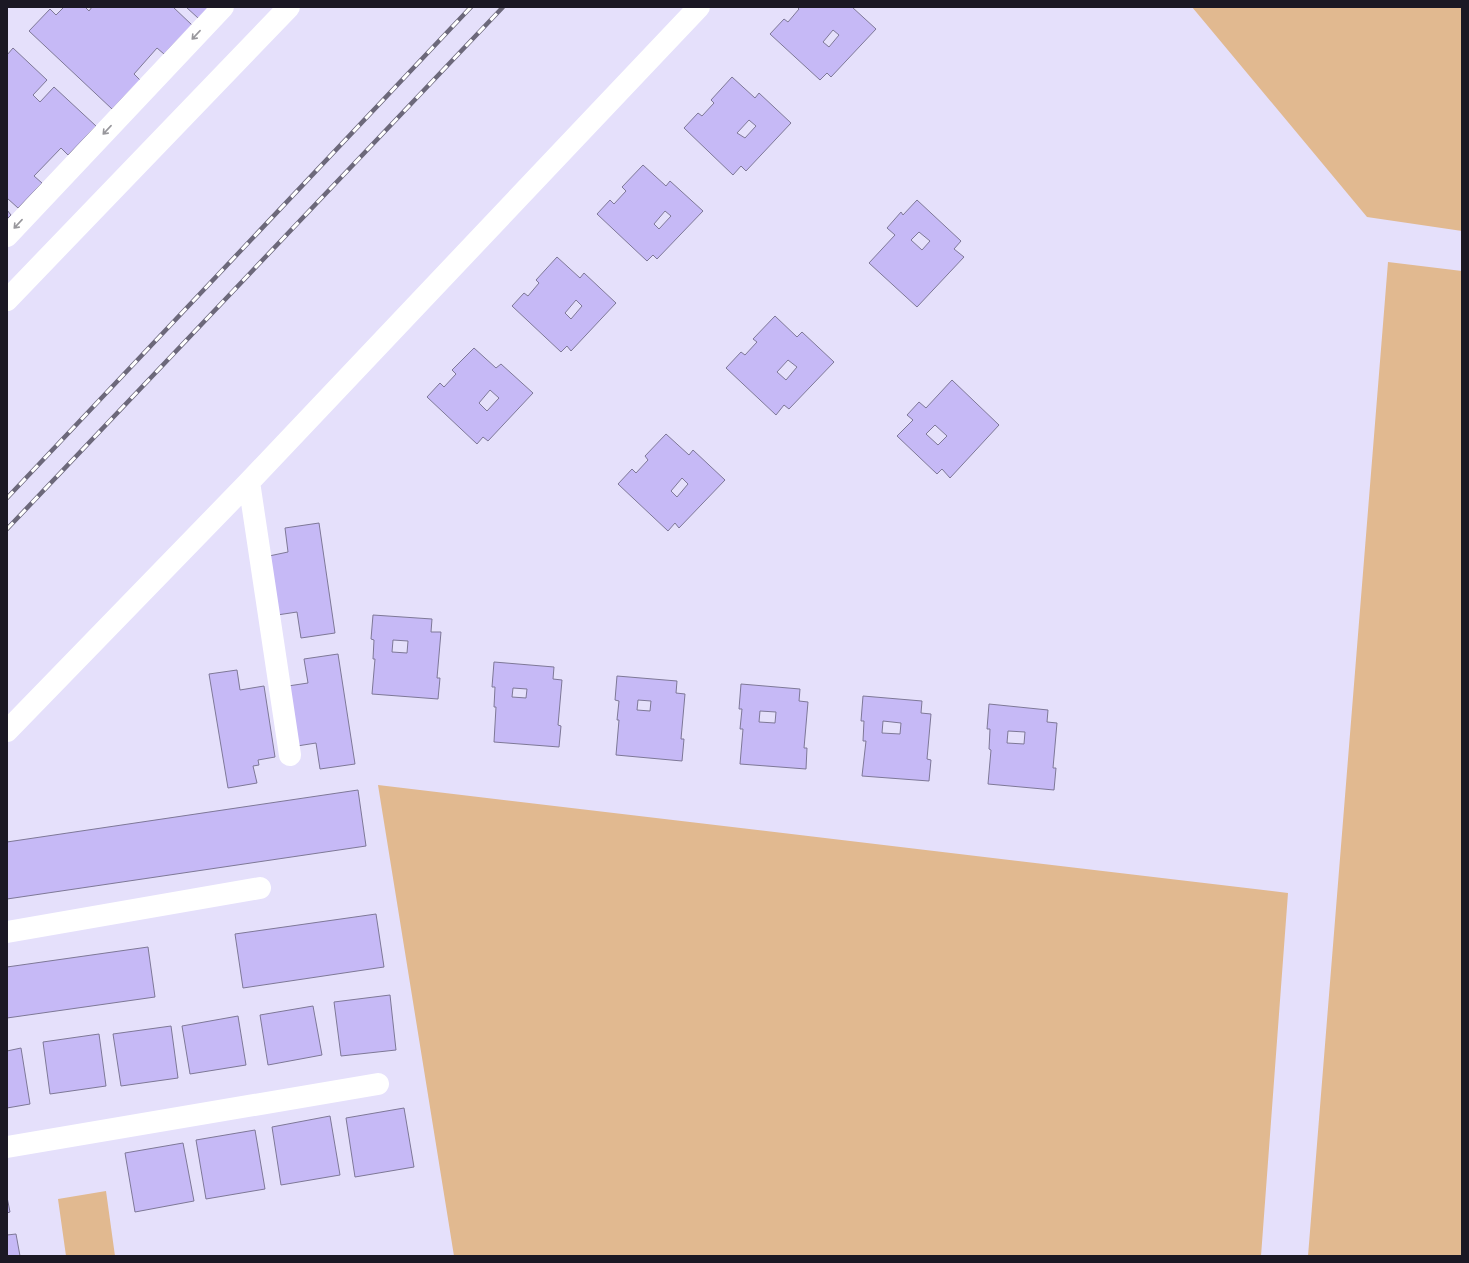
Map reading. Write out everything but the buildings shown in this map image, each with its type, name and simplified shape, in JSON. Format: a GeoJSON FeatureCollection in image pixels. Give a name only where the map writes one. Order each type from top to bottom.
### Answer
{"type":"FeatureCollection","features":[{"type":"Feature","properties":{"kind":"street"},"geometry":{"type":"LineString","coordinates":[[7,236],[223,7]]}},
{"type":"Feature","properties":{"kind":"street"},"geometry":{"type":"LineString","coordinates":[[7,300],[289,7]]}},
{"type":"Feature","properties":{"kind":"street"},"geometry":{"type":"LineString","coordinates":[[7,731],[249,482],[699,7]]}},
{"type":"Feature","properties":{"kind":"street"},"geometry":{"type":"LineString","coordinates":[[249,482],[290,755]]}},
{"type":"Feature","properties":{"kind":"street"},"geometry":{"type":"LineString","coordinates":[[7,932],[260,888]]}},
{"type":"Feature","properties":{"kind":"street"},"geometry":{"type":"LineString","coordinates":[[7,1147],[378,1084]]}},
{"type":"Feature","properties":{"kind":"shaded area"},"geometry":{"type":"Polygon","coordinates":[[[1192,7],[1462,7],[1462,231],[1367,217],[1192,7]]]}},
{"type":"Feature","properties":{"kind":"shaded area"},"geometry":{"type":"Polygon","coordinates":[[[1388,262],[1462,271],[1462,1256],[1308,1256],[1388,262]]]}},
{"type":"Feature","properties":{"kind":"shaded area"},"geometry":{"type":"Polygon","coordinates":[[[378,785],[1288,893],[1261,1256],[454,1256],[378,785]]]}},
{"type":"Feature","properties":{"kind":"shaded area"},"geometry":{"type":"Polygon","coordinates":[[[106,1191],[115,1256],[66,1256],[58,1199],[106,1191]]]}},
{"type":"Feature","properties":{"kind":"railway"},"geometry":{"type":"LineString","coordinates":[[7,498],[471,7]]}},
{"type":"Feature","properties":{"kind":"railway"},"geometry":{"type":"LineString","coordinates":[[7,529],[503,7]]}}]}
